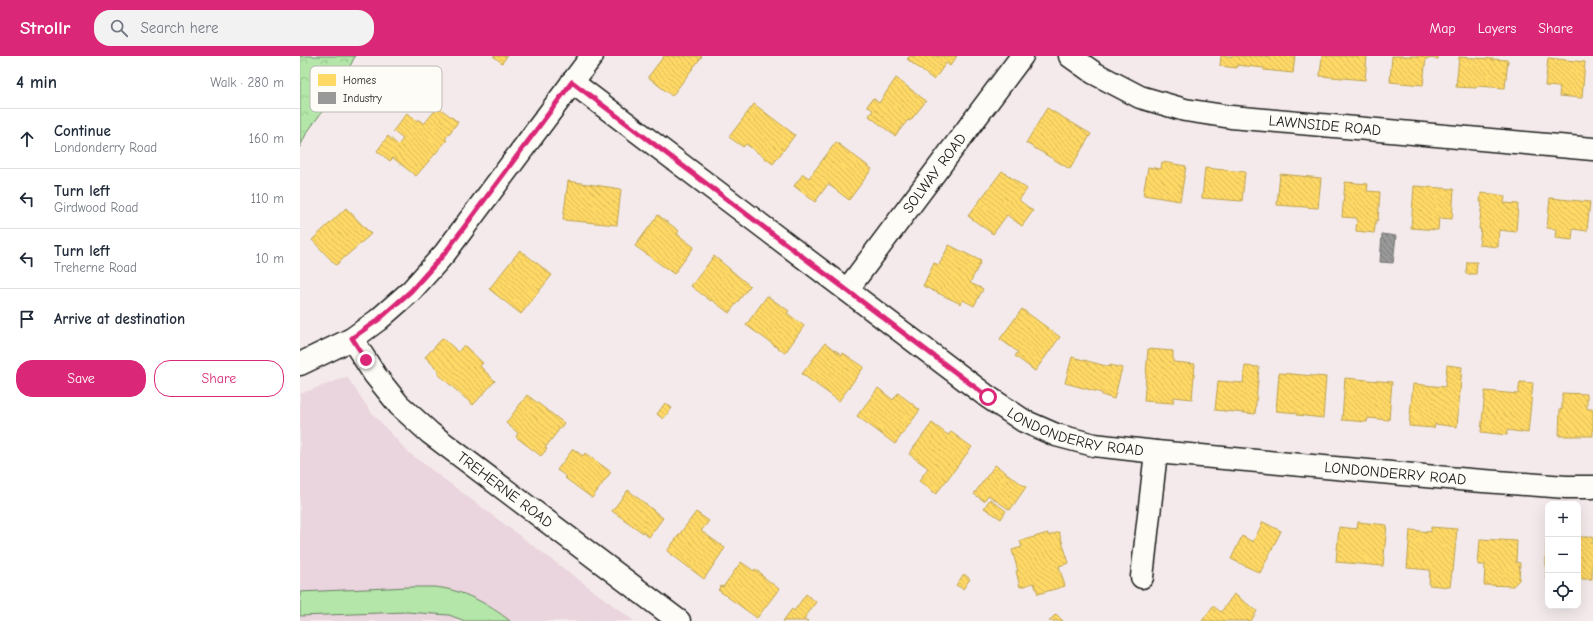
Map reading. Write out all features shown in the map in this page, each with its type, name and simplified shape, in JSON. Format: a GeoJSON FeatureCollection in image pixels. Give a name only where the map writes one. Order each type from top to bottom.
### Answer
{"type":"FeatureCollection","features":[{"type":"Feature","properties":{"kind":"street"},"geometry":{"type":"LineString","coordinates":[[300,364],[352,338],[378,320],[411,291],[445,253],[592,56]]}},
{"type":"Feature","properties":{"kind":"street","name":"SOLWAY ROAD"},"geometry":{"type":"LineString","coordinates":[[847,290],[1022,56]]}},
{"type":"Feature","properties":{"kind":"street","name":"LAWNSIDE ROAD"},"geometry":{"type":"LineString","coordinates":[[1070,56],[1094,73],[1140,97],[1186,110],[1231,117],[1593,149]]}},
{"type":"Feature","properties":{"kind":"street","name":"LONDONDERRY ROAD"},"geometry":{"type":"LineString","coordinates":[[572,82],[988,397],[1024,421],[1056,435],[1094,445],[1156,452],[1478,481],[1566,487],[1593,487]]}},
{"type":"Feature","properties":{"kind":"street","name":"TREHERNE ROAD"},"geometry":{"type":"LineString","coordinates":[[352,338],[375,375],[399,405],[430,433],[679,621]]}},
{"type":"Feature","properties":{"kind":"street"},"geometry":{"type":"LineString","coordinates":[[1142,577],[1156,452]]}},
{"type":"Feature","properties":{"kind":"shaded area"},"geometry":{"type":"Polygon","coordinates":[[[347,377],[371,412],[409,453],[634,621],[300,621],[300,394],[347,377]]]}},
{"type":"Feature","properties":{"kind":"green space"},"geometry":{"type":"Polygon","coordinates":[[[300,56],[355,56],[350,66],[310,66],[310,112],[322,112],[306,134],[300,147],[300,56]]]}},
{"type":"Feature","properties":{"kind":"green space"},"geometry":{"type":"Polygon","coordinates":[[[409,587],[444,588],[464,594],[484,603],[510,621],[465,621],[449,615],[406,612],[300,616],[300,592],[409,587]]]}},
{"type":"Feature","properties":{"kind":"building: Homes"},"geometry":{"type":"Polygon","coordinates":[[[493,56],[507,56],[502,63],[493,56]]]}},
{"type":"Feature","properties":{"kind":"building: Homes"},"geometry":{"type":"Polygon","coordinates":[[[664,56],[702,56],[672,96],[648,77],[664,56]]]}},
{"type":"Feature","properties":{"kind":"building: Homes"},"geometry":{"type":"Polygon","coordinates":[[[910,56],[957,56],[950,66],[946,63],[934,80],[907,59],[910,56]]]}},
{"type":"Feature","properties":{"kind":"building: Homes"},"geometry":{"type":"Polygon","coordinates":[[[1221,56],[1295,56],[1293,73],[1237,65],[1237,68],[1220,66],[1221,56]]]}},
{"type":"Feature","properties":{"kind":"building: Homes"},"geometry":{"type":"Polygon","coordinates":[[[1322,56],[1367,56],[1365,80],[1320,76],[1322,56]]]}},
{"type":"Feature","properties":{"kind":"building: Homes"},"geometry":{"type":"Polygon","coordinates":[[[1392,56],[1438,56],[1438,59],[1426,58],[1423,85],[1390,82],[1392,56]]]}},
{"type":"Feature","properties":{"kind":"building: Homes"},"geometry":{"type":"Polygon","coordinates":[[[1459,57],[1508,60],[1505,88],[1477,86],[1476,88],[1456,87],[1459,57]]]}},
{"type":"Feature","properties":{"kind":"building: Homes"},"geometry":{"type":"Polygon","coordinates":[[[1548,58],[1585,62],[1582,98],[1559,96],[1560,87],[1545,86],[1548,58]]]}},
{"type":"Feature","properties":{"kind":"building: Homes"},"geometry":{"type":"Polygon","coordinates":[[[896,78],[926,101],[910,121],[908,120],[895,136],[869,116],[873,110],[867,106],[873,98],[879,103],[896,78]]]}},
{"type":"Feature","properties":{"kind":"building: Homes"},"geometry":{"type":"Polygon","coordinates":[[[754,104],[795,135],[773,164],[746,144],[743,147],[729,137],[754,104]]]}},
{"type":"Feature","properties":{"kind":"building: Homes"},"geometry":{"type":"Polygon","coordinates":[[[1047,108],[1091,134],[1070,169],[1026,143],[1047,108]]]}},
{"type":"Feature","properties":{"kind":"building: Homes"},"geometry":{"type":"Polygon","coordinates":[[[442,110],[458,122],[445,139],[447,140],[416,176],[393,158],[390,161],[377,151],[388,136],[398,145],[403,139],[393,131],[407,113],[417,121],[418,119],[424,124],[434,112],[442,112],[442,110]]]}},
{"type":"Feature","properties":{"kind":"building: Homes"},"geometry":{"type":"Polygon","coordinates":[[[836,142],[872,169],[849,200],[828,184],[815,202],[794,186],[803,174],[809,178],[836,142]]]}},
{"type":"Feature","properties":{"kind":"building: Homes"},"geometry":{"type":"Polygon","coordinates":[[[1162,162],[1186,166],[1180,201],[1143,195],[1148,167],[1161,169],[1162,162]]]}},
{"type":"Feature","properties":{"kind":"building: Homes"},"geometry":{"type":"Polygon","coordinates":[[[1205,168],[1245,172],[1242,201],[1202,198],[1205,168]]]}},
{"type":"Feature","properties":{"kind":"building: Homes"},"geometry":{"type":"Polygon","coordinates":[[[1002,171],[1027,189],[1019,200],[1033,211],[1022,226],[1007,215],[993,234],[968,216],[1002,171]]]}},
{"type":"Feature","properties":{"kind":"building: Homes"},"geometry":{"type":"Polygon","coordinates":[[[1280,174],[1321,178],[1318,208],[1277,205],[1280,174]]]}},
{"type":"Feature","properties":{"kind":"building: Homes"},"geometry":{"type":"Polygon","coordinates":[[[568,181],[621,189],[617,225],[563,220],[568,181]]]}},
{"type":"Feature","properties":{"kind":"building: Homes"},"geometry":{"type":"Polygon","coordinates":[[[1345,182],[1368,184],[1367,191],[1380,192],[1378,220],[1376,221],[1374,233],[1356,231],[1357,218],[1342,217],[1345,182]]]}},
{"type":"Feature","properties":{"kind":"building: Homes"},"geometry":{"type":"Polygon","coordinates":[[[1414,186],[1454,189],[1452,219],[1439,218],[1438,230],[1411,228],[1414,186]]]}},
{"type":"Feature","properties":{"kind":"building: Homes"},"geometry":{"type":"Polygon","coordinates":[[[1481,193],[1505,196],[1504,203],[1518,204],[1516,232],[1499,230],[1498,247],[1479,245],[1481,229],[1479,229],[1482,202],[1480,202],[1481,193]]]}},
{"type":"Feature","properties":{"kind":"building: Homes"},"geometry":{"type":"Polygon","coordinates":[[[1550,198],[1590,202],[1587,231],[1573,229],[1572,240],[1555,238],[1556,229],[1547,228],[1550,198]]]}},
{"type":"Feature","properties":{"kind":"building: Homes"},"geometry":{"type":"Polygon","coordinates":[[[346,208],[371,234],[336,265],[312,240],[346,208]]]}},
{"type":"Feature","properties":{"kind":"building: Homes"},"geometry":{"type":"Polygon","coordinates":[[[658,215],[679,231],[677,234],[694,247],[674,274],[635,246],[658,215]]]}},
{"type":"Feature","properties":{"kind":"building: Homes"},"geometry":{"type":"Polygon","coordinates":[[[949,245],[981,261],[970,283],[983,289],[974,306],[963,300],[961,304],[923,286],[934,263],[939,265],[949,245]]]}},
{"type":"Feature","properties":{"kind":"building: Homes"},"geometry":{"type":"Polygon","coordinates":[[[520,250],[552,275],[521,314],[489,289],[520,250]]]}},
{"type":"Feature","properties":{"kind":"building: Homes"},"geometry":{"type":"Polygon","coordinates":[[[714,256],[750,286],[729,313],[691,286],[714,256]]]}},
{"type":"Feature","properties":{"kind":"building: Homes"},"geometry":{"type":"Polygon","coordinates":[[[1467,262],[1477,262],[1476,274],[1466,274],[1467,262]]]}},
{"type":"Feature","properties":{"kind":"building: Homes"},"geometry":{"type":"Polygon","coordinates":[[[767,296],[789,311],[787,313],[804,326],[785,353],[746,325],[767,296]]]}},
{"type":"Feature","properties":{"kind":"building: Homes"},"geometry":{"type":"Polygon","coordinates":[[[1022,309],[1060,337],[1035,371],[1015,356],[1018,352],[1000,339],[1022,309]]]}},
{"type":"Feature","properties":{"kind":"building: Homes"},"geometry":{"type":"Polygon","coordinates":[[[443,338],[458,352],[464,345],[483,363],[480,366],[495,381],[473,405],[437,373],[439,371],[425,357],[443,338]]]}},
{"type":"Feature","properties":{"kind":"building: Homes"},"geometry":{"type":"Polygon","coordinates":[[[825,343],[842,355],[843,353],[864,367],[839,401],[802,374],[825,343]]]}},
{"type":"Feature","properties":{"kind":"building: Homes"},"geometry":{"type":"Polygon","coordinates":[[[1148,349],[1173,351],[1173,362],[1195,364],[1192,399],[1174,397],[1173,403],[1144,401],[1148,349]]]}},
{"type":"Feature","properties":{"kind":"building: Homes"},"geometry":{"type":"Polygon","coordinates":[[[1072,357],[1110,367],[1110,365],[1122,368],[1114,399],[1102,395],[1102,393],[1065,383],[1072,357]]]}},
{"type":"Feature","properties":{"kind":"building: Homes"},"geometry":{"type":"Polygon","coordinates":[[[1447,365],[1462,367],[1457,427],[1435,424],[1434,428],[1409,426],[1413,384],[1445,387],[1447,365]]]}},
{"type":"Feature","properties":{"kind":"building: Homes"},"geometry":{"type":"Polygon","coordinates":[[[1245,366],[1259,367],[1255,414],[1215,410],[1218,381],[1243,383],[1245,366]]]}},
{"type":"Feature","properties":{"kind":"building: Homes"},"geometry":{"type":"Polygon","coordinates":[[[1279,373],[1326,377],[1323,418],[1276,411],[1279,373]]]}},
{"type":"Feature","properties":{"kind":"building: Homes"},"geometry":{"type":"Polygon","coordinates":[[[1345,378],[1392,382],[1389,420],[1368,418],[1367,422],[1342,420],[1345,378]]]}},
{"type":"Feature","properties":{"kind":"building: Homes"},"geometry":{"type":"Polygon","coordinates":[[[1520,382],[1533,383],[1528,433],[1507,430],[1507,435],[1481,432],[1485,391],[1518,394],[1520,382]]]}},
{"type":"Feature","properties":{"kind":"building: Homes"},"geometry":{"type":"Polygon","coordinates":[[[878,388],[893,400],[898,393],[920,410],[895,444],[857,416],[878,388]]]}},
{"type":"Feature","properties":{"kind":"building: Homes"},"geometry":{"type":"Polygon","coordinates":[[[1562,393],[1587,394],[1587,409],[1593,409],[1593,436],[1559,436],[1562,393]]]}},
{"type":"Feature","properties":{"kind":"building: Homes"},"geometry":{"type":"Polygon","coordinates":[[[527,395],[564,423],[545,448],[547,449],[541,456],[516,437],[518,433],[506,423],[527,395]]]}},
{"type":"Feature","properties":{"kind":"building: Homes"},"geometry":{"type":"Polygon","coordinates":[[[665,403],[672,408],[663,419],[657,414],[665,403]]]}},
{"type":"Feature","properties":{"kind":"building: Homes"},"geometry":{"type":"Polygon","coordinates":[[[932,423],[948,435],[951,432],[972,447],[936,494],[919,481],[928,468],[909,454],[932,423]]]}},
{"type":"Feature","properties":{"kind":"building: Homes"},"geometry":{"type":"Polygon","coordinates":[[[573,449],[583,456],[585,453],[611,472],[592,498],[565,478],[567,477],[557,470],[573,449]]]}},
{"type":"Feature","properties":{"kind":"building: Homes"},"geometry":{"type":"Polygon","coordinates":[[[995,465],[1026,487],[1010,510],[988,495],[984,501],[974,494],[995,465]]]}},
{"type":"Feature","properties":{"kind":"building: Homes"},"geometry":{"type":"Polygon","coordinates":[[[628,490],[663,518],[649,537],[612,511],[628,490]]]}},
{"type":"Feature","properties":{"kind":"building: Homes"},"geometry":{"type":"Polygon","coordinates":[[[990,499],[1006,511],[1001,519],[984,508],[990,499]]]}},
{"type":"Feature","properties":{"kind":"building: Homes"},"geometry":{"type":"Polygon","coordinates":[[[696,512],[709,521],[701,531],[725,548],[704,579],[667,551],[696,512]]]}},
{"type":"Feature","properties":{"kind":"building: Homes"},"geometry":{"type":"Polygon","coordinates":[[[1263,522],[1281,531],[1260,573],[1231,559],[1242,536],[1253,542],[1263,522]]]}},
{"type":"Feature","properties":{"kind":"building: Homes"},"geometry":{"type":"Polygon","coordinates":[[[1358,522],[1387,525],[1383,566],[1336,562],[1339,527],[1357,529],[1358,522]]]}},
{"type":"Feature","properties":{"kind":"building: Homes"},"geometry":{"type":"Polygon","coordinates":[[[1431,527],[1457,529],[1450,587],[1429,585],[1430,570],[1407,568],[1410,530],[1431,532],[1431,527]]]}},
{"type":"Feature","properties":{"kind":"building: Homes"},"geometry":{"type":"Polygon","coordinates":[[[1059,532],[1069,563],[1059,566],[1065,586],[1038,594],[1034,583],[1020,587],[1016,571],[1018,571],[1012,550],[1022,547],[1020,541],[1048,533],[1048,536],[1059,532]]]}},
{"type":"Feature","properties":{"kind":"building: Homes"},"geometry":{"type":"Polygon","coordinates":[[[1581,537],[1593,537],[1592,579],[1581,579],[1581,537]]]}},
{"type":"Feature","properties":{"kind":"building: Homes"},"geometry":{"type":"Polygon","coordinates":[[[1480,539],[1517,541],[1516,562],[1520,563],[1519,580],[1513,586],[1484,585],[1485,565],[1478,565],[1480,539]]]}},
{"type":"Feature","properties":{"kind":"building: Homes"},"geometry":{"type":"Polygon","coordinates":[[[741,562],[754,571],[755,569],[779,589],[757,618],[718,590],[721,586],[723,587],[741,562]]]}},
{"type":"Feature","properties":{"kind":"building: Homes"},"geometry":{"type":"Polygon","coordinates":[[[964,574],[970,579],[963,589],[956,585],[964,574]]]}},
{"type":"Feature","properties":{"kind":"building: Homes"},"geometry":{"type":"Polygon","coordinates":[[[806,594],[816,602],[804,619],[808,621],[783,621],[792,609],[794,611],[806,594]]]}},
{"type":"Feature","properties":{"kind":"building: Homes"},"geometry":{"type":"Polygon","coordinates":[[[1234,594],[1257,611],[1251,621],[1202,621],[1213,606],[1221,612],[1234,594]]]}},
{"type":"Feature","properties":{"kind":"building: Homes"},"geometry":{"type":"Polygon","coordinates":[[[1056,614],[1063,621],[1049,621],[1056,614]]]}},
{"type":"Feature","properties":{"kind":"building: Industry"},"geometry":{"type":"Polygon","coordinates":[[[1382,234],[1396,236],[1393,263],[1380,262],[1382,234]]]}},
{"type":"Feature","properties":{"kind":"route"},"geometry":{"type":"LineString","coordinates":[[366,360],[352,338],[378,320],[411,291],[445,253],[572,82],[988,397]]}}]}
